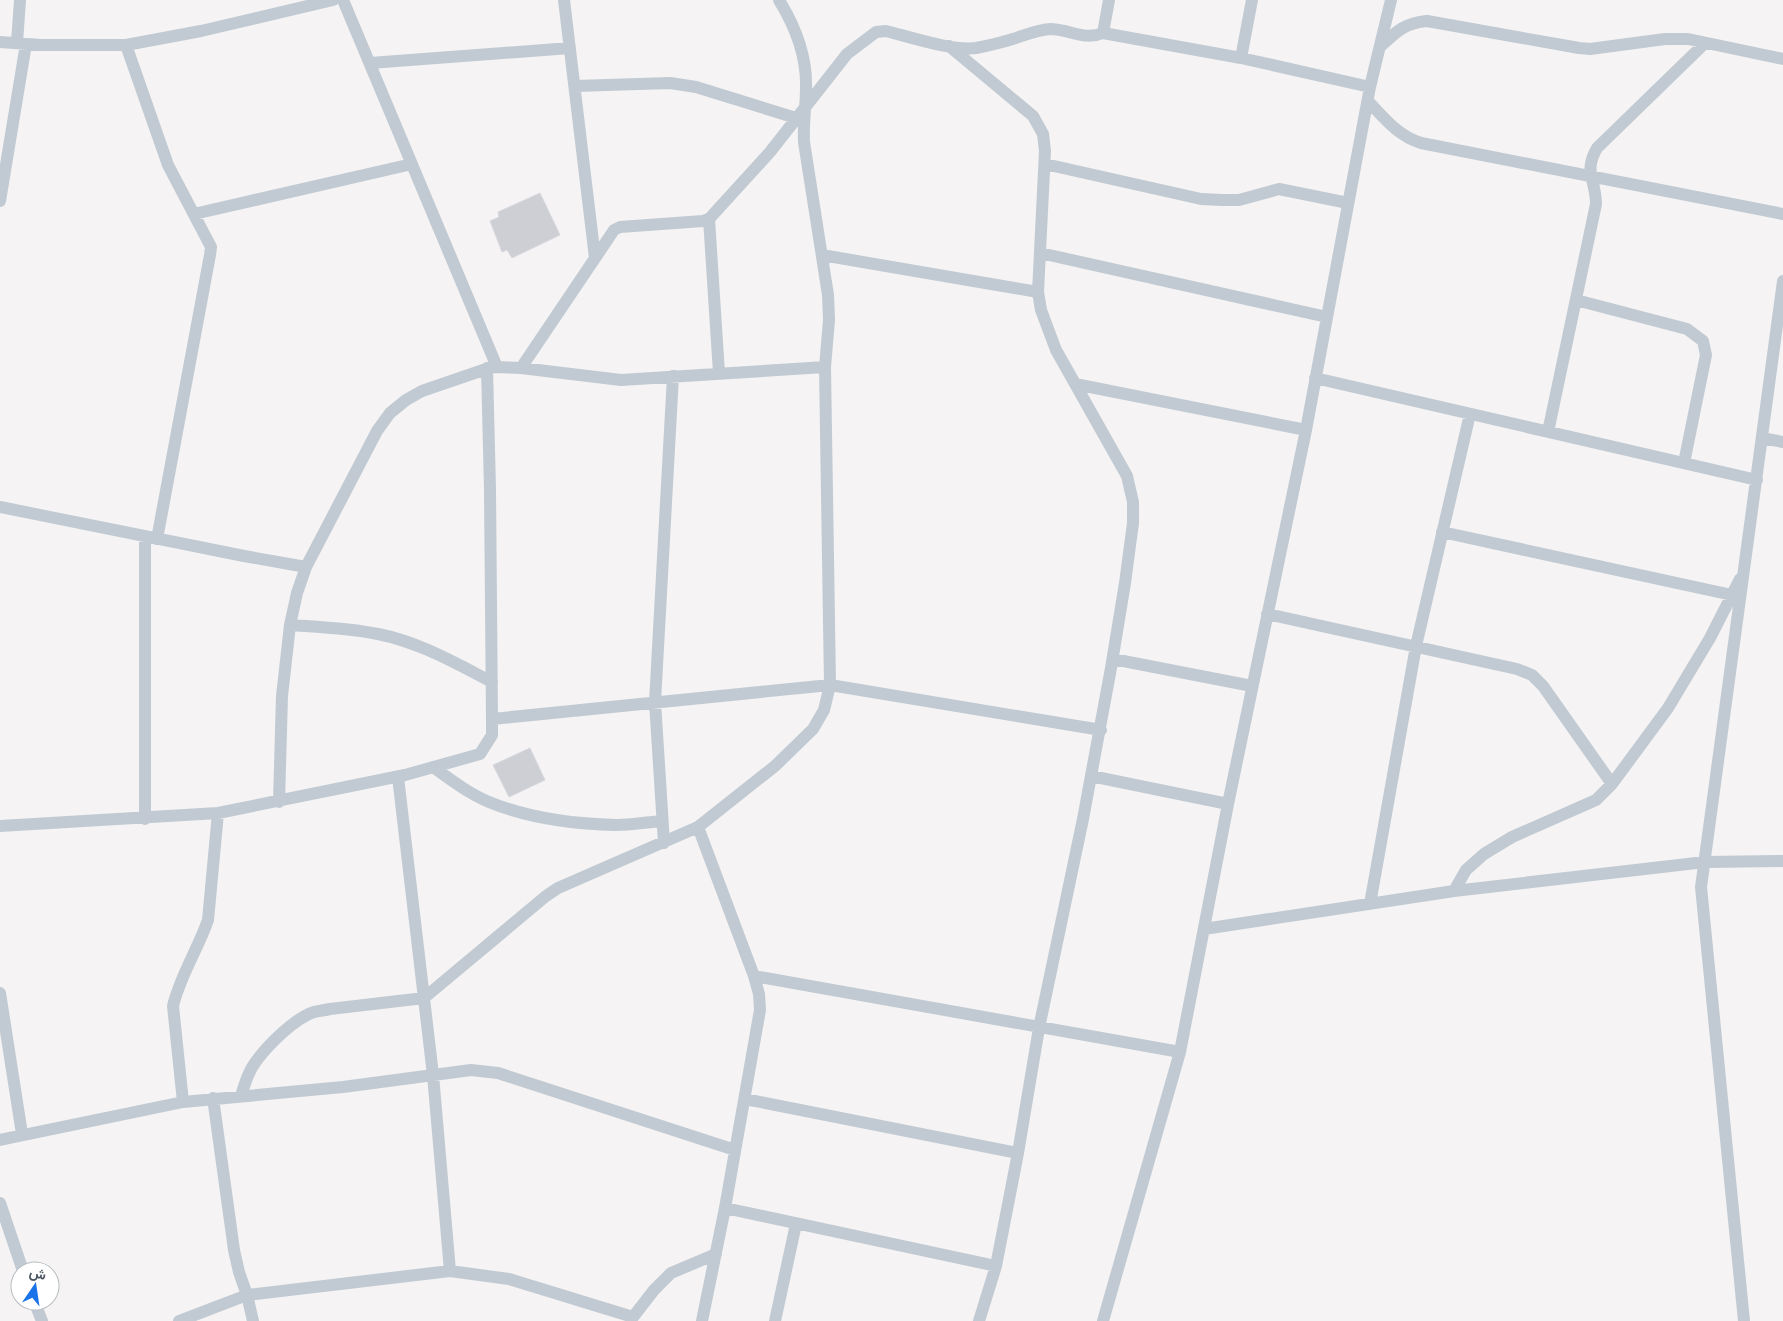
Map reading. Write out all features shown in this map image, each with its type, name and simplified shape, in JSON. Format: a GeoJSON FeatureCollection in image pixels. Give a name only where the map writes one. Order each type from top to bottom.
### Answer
{"type":"FeatureCollection","features":[{"type":"Feature","properties":{"kind":"street"},"geometry":{"type":"LineString","coordinates":[[0,200],[22,44],[20,0]]}},
{"type":"Feature","properties":{"kind":"street"},"geometry":{"type":"LineString","coordinates":[[0,42],[126,45],[201,31],[333,0]]}},
{"type":"Feature","properties":{"kind":"street"},"geometry":{"type":"LineString","coordinates":[[0,826],[145,819],[218,813],[279,802],[398,777],[480,754],[492,735],[490,489],[492,368],[412,164],[343,0]]}},
{"type":"Feature","properties":{"kind":"street"},"geometry":{"type":"LineString","coordinates":[[564,0],[595,258]]}},
{"type":"Feature","properties":{"kind":"street"},"geometry":{"type":"LineString","coordinates":[[241,1096],[248,1075],[257,1060],[288,1029],[302,1018],[314,1012],[330,1009],[424,998],[558,888],[698,827],[775,766],[813,729],[824,710],[830,684],[825,367],[830,320],[828,295],[800,113],[806,88],[801,49],[788,15],[779,0]]}},
{"type":"Feature","properties":{"kind":"street"},"geometry":{"type":"LineString","coordinates":[[1102,33],[1110,0]]}},
{"type":"Feature","properties":{"kind":"street"},"geometry":{"type":"LineString","coordinates":[[1241,58],[1252,0]]}},
{"type":"Feature","properties":{"kind":"street"},"geometry":{"type":"LineString","coordinates":[[1103,1321],[1180,1052],[1228,804],[1306,430],[1370,87],[1391,0]]}},
{"type":"Feature","properties":{"kind":"street"},"geometry":{"type":"LineString","coordinates":[[1380,47],[1402,27],[1413,22],[1427,21],[1590,50],[1616,44],[1665,39],[1688,39],[1783,59]]}},
{"type":"Feature","properties":{"kind":"street"},"geometry":{"type":"LineString","coordinates":[[521,368],[614,230],[620,227],[709,219],[770,152],[847,54],[876,32],[886,31],[949,46],[974,48],[1005,42],[1040,30],[1052,29],[1087,36],[1102,33],[1241,58],[1370,87]]}},
{"type":"Feature","properties":{"kind":"street"},"geometry":{"type":"LineString","coordinates":[[1548,432],[1596,204],[1591,177],[1591,159],[1597,148],[1705,43]]}},
{"type":"Feature","properties":{"kind":"street"},"geometry":{"type":"LineString","coordinates":[[126,45],[164,155],[210,247],[185,395],[151,538],[145,819]]}},
{"type":"Feature","properties":{"kind":"street"},"geometry":{"type":"LineString","coordinates":[[949,46],[1033,116],[1043,134],[1045,164],[1038,292],[1041,310],[1056,350],[1127,476],[1133,502],[1133,523],[1126,575],[1101,730],[1039,1028],[1018,1153],[996,1266],[979,1321]]}},
{"type":"Feature","properties":{"kind":"street"},"geometry":{"type":"LineString","coordinates":[[370,63],[570,48]]}},
{"type":"Feature","properties":{"kind":"street"},"geometry":{"type":"LineString","coordinates":[[575,86],[670,84],[696,87],[800,113]]}},
{"type":"Feature","properties":{"kind":"street"},"geometry":{"type":"LineString","coordinates":[[1368,101],[1398,132],[1410,140],[1421,143],[1783,214]]}},
{"type":"Feature","properties":{"kind":"street"},"geometry":{"type":"LineString","coordinates":[[194,214],[412,164]]}},
{"type":"Feature","properties":{"kind":"street"},"geometry":{"type":"LineString","coordinates":[[1045,164],[1201,198],[1239,200],[1279,189],[1348,203]]}},
{"type":"Feature","properties":{"kind":"street"},"geometry":{"type":"LineString","coordinates":[[709,219],[719,374]]}},
{"type":"Feature","properties":{"kind":"street"},"geometry":{"type":"LineString","coordinates":[[1040,252],[1327,317]]}},
{"type":"Feature","properties":{"kind":"street"},"geometry":{"type":"LineString","coordinates":[[822,255],[1038,292]]}},
{"type":"Feature","properties":{"kind":"street"},"geometry":{"type":"LineString","coordinates":[[1744,1321],[1701,887],[1781,312],[1783,281]]}},
{"type":"Feature","properties":{"kind":"street"},"geometry":{"type":"LineString","coordinates":[[1576,300],[1687,329],[1703,341],[1706,355],[1684,463]]}},
{"type":"Feature","properties":{"kind":"street"},"geometry":{"type":"LineString","coordinates":[[279,802],[282,696],[290,625],[297,593],[306,567],[377,431],[390,413],[406,400],[422,391],[492,368],[521,368],[614,379],[825,367]]}},
{"type":"Feature","properties":{"kind":"street"},"geometry":{"type":"LineString","coordinates":[[664,843],[655,702],[672,376]]}},
{"type":"Feature","properties":{"kind":"street"},"geometry":{"type":"LineString","coordinates":[[1315,378],[1757,480]]}},
{"type":"Feature","properties":{"kind":"street"},"geometry":{"type":"LineString","coordinates":[[1075,384],[1306,430]]}},
{"type":"Feature","properties":{"kind":"street"},"geometry":{"type":"LineString","coordinates":[[1370,904],[1416,646],[1470,414]]}},
{"type":"Feature","properties":{"kind":"street"},"geometry":{"type":"LineString","coordinates":[[1762,438],[1783,442]]}},
{"type":"Feature","properties":{"kind":"street"},"geometry":{"type":"LineString","coordinates":[[0,507],[306,567]]}},
{"type":"Feature","properties":{"kind":"street"},"geometry":{"type":"LineString","coordinates":[[1442,532],[1732,595]]}},
{"type":"Feature","properties":{"kind":"street"},"geometry":{"type":"LineString","coordinates":[[1454,891],[1466,870],[1484,854],[1512,837],[1596,800],[1612,784],[1668,708],[1710,638],[1744,571]]}},
{"type":"Feature","properties":{"kind":"street"},"geometry":{"type":"LineString","coordinates":[[1267,614],[1517,669],[1532,675],[1543,686],[1612,784]]}},
{"type":"Feature","properties":{"kind":"street"},"geometry":{"type":"LineString","coordinates":[[290,625],[343,629],[388,636],[429,650],[492,682]]}},
{"type":"Feature","properties":{"kind":"street"},"geometry":{"type":"LineString","coordinates":[[1113,659],[1252,686]]}},
{"type":"Feature","properties":{"kind":"street"},"geometry":{"type":"LineString","coordinates":[[492,719],[830,684],[1101,730]]}},
{"type":"Feature","properties":{"kind":"street"},"geometry":{"type":"LineString","coordinates":[[434,767],[463,788],[489,802],[526,813],[556,820],[618,825],[662,821]]}},
{"type":"Feature","properties":{"kind":"street"},"geometry":{"type":"LineString","coordinates":[[1091,776],[1228,804]]}},
{"type":"Feature","properties":{"kind":"street"},"geometry":{"type":"LineString","coordinates":[[398,777],[433,1075],[450,1271]]}},
{"type":"Feature","properties":{"kind":"street"},"geometry":{"type":"LineString","coordinates":[[184,1102],[172,1006],[176,992],[203,935],[208,920],[218,813]]}},
{"type":"Feature","properties":{"kind":"street"},"geometry":{"type":"LineString","coordinates":[[698,827],[754,976],[759,994],[760,1010],[725,1208],[702,1321]]}},
{"type":"Feature","properties":{"kind":"street"},"geometry":{"type":"LineString","coordinates":[[1204,929],[1454,891],[1705,862],[1783,861]]}},
{"type":"Feature","properties":{"kind":"street"},"geometry":{"type":"LineString","coordinates":[[754,976],[1180,1052]]}},
{"type":"Feature","properties":{"kind":"street"},"geometry":{"type":"LineString","coordinates":[[0,993],[22,1134]]}},
{"type":"Feature","properties":{"kind":"street"},"geometry":{"type":"LineString","coordinates":[[0,1140],[184,1102],[343,1087],[471,1070],[498,1073],[735,1150]]}},
{"type":"Feature","properties":{"kind":"street"},"geometry":{"type":"LineString","coordinates":[[213,1098],[234,1250],[239,1272],[248,1295],[253,1321]]}},
{"type":"Feature","properties":{"kind":"street"},"geometry":{"type":"LineString","coordinates":[[745,1099],[1018,1153]]}},
{"type":"Feature","properties":{"kind":"street"},"geometry":{"type":"LineString","coordinates":[[0,1203],[19,1261]]}},
{"type":"Feature","properties":{"kind":"street"},"geometry":{"type":"LineString","coordinates":[[725,1208],[996,1266]]}},
{"type":"Feature","properties":{"kind":"street"},"geometry":{"type":"LineString","coordinates":[[775,1321],[796,1224]]}},
{"type":"Feature","properties":{"kind":"street"},"geometry":{"type":"LineString","coordinates":[[179,1321],[248,1295],[450,1271],[510,1278],[632,1319],[654,1290],[671,1273],[716,1254]]}},
{"type":"Feature","properties":{"kind":"building"},"geometry":{"type":"Polygon","coordinates":[[[540,193],[560,235],[512,258],[507,250],[502,252],[490,221],[499,217],[498,212],[540,193]]]}},
{"type":"Feature","properties":{"kind":"building"},"geometry":{"type":"Polygon","coordinates":[[[530,748],[545,780],[509,797],[493,765],[530,748]]]}}]}
